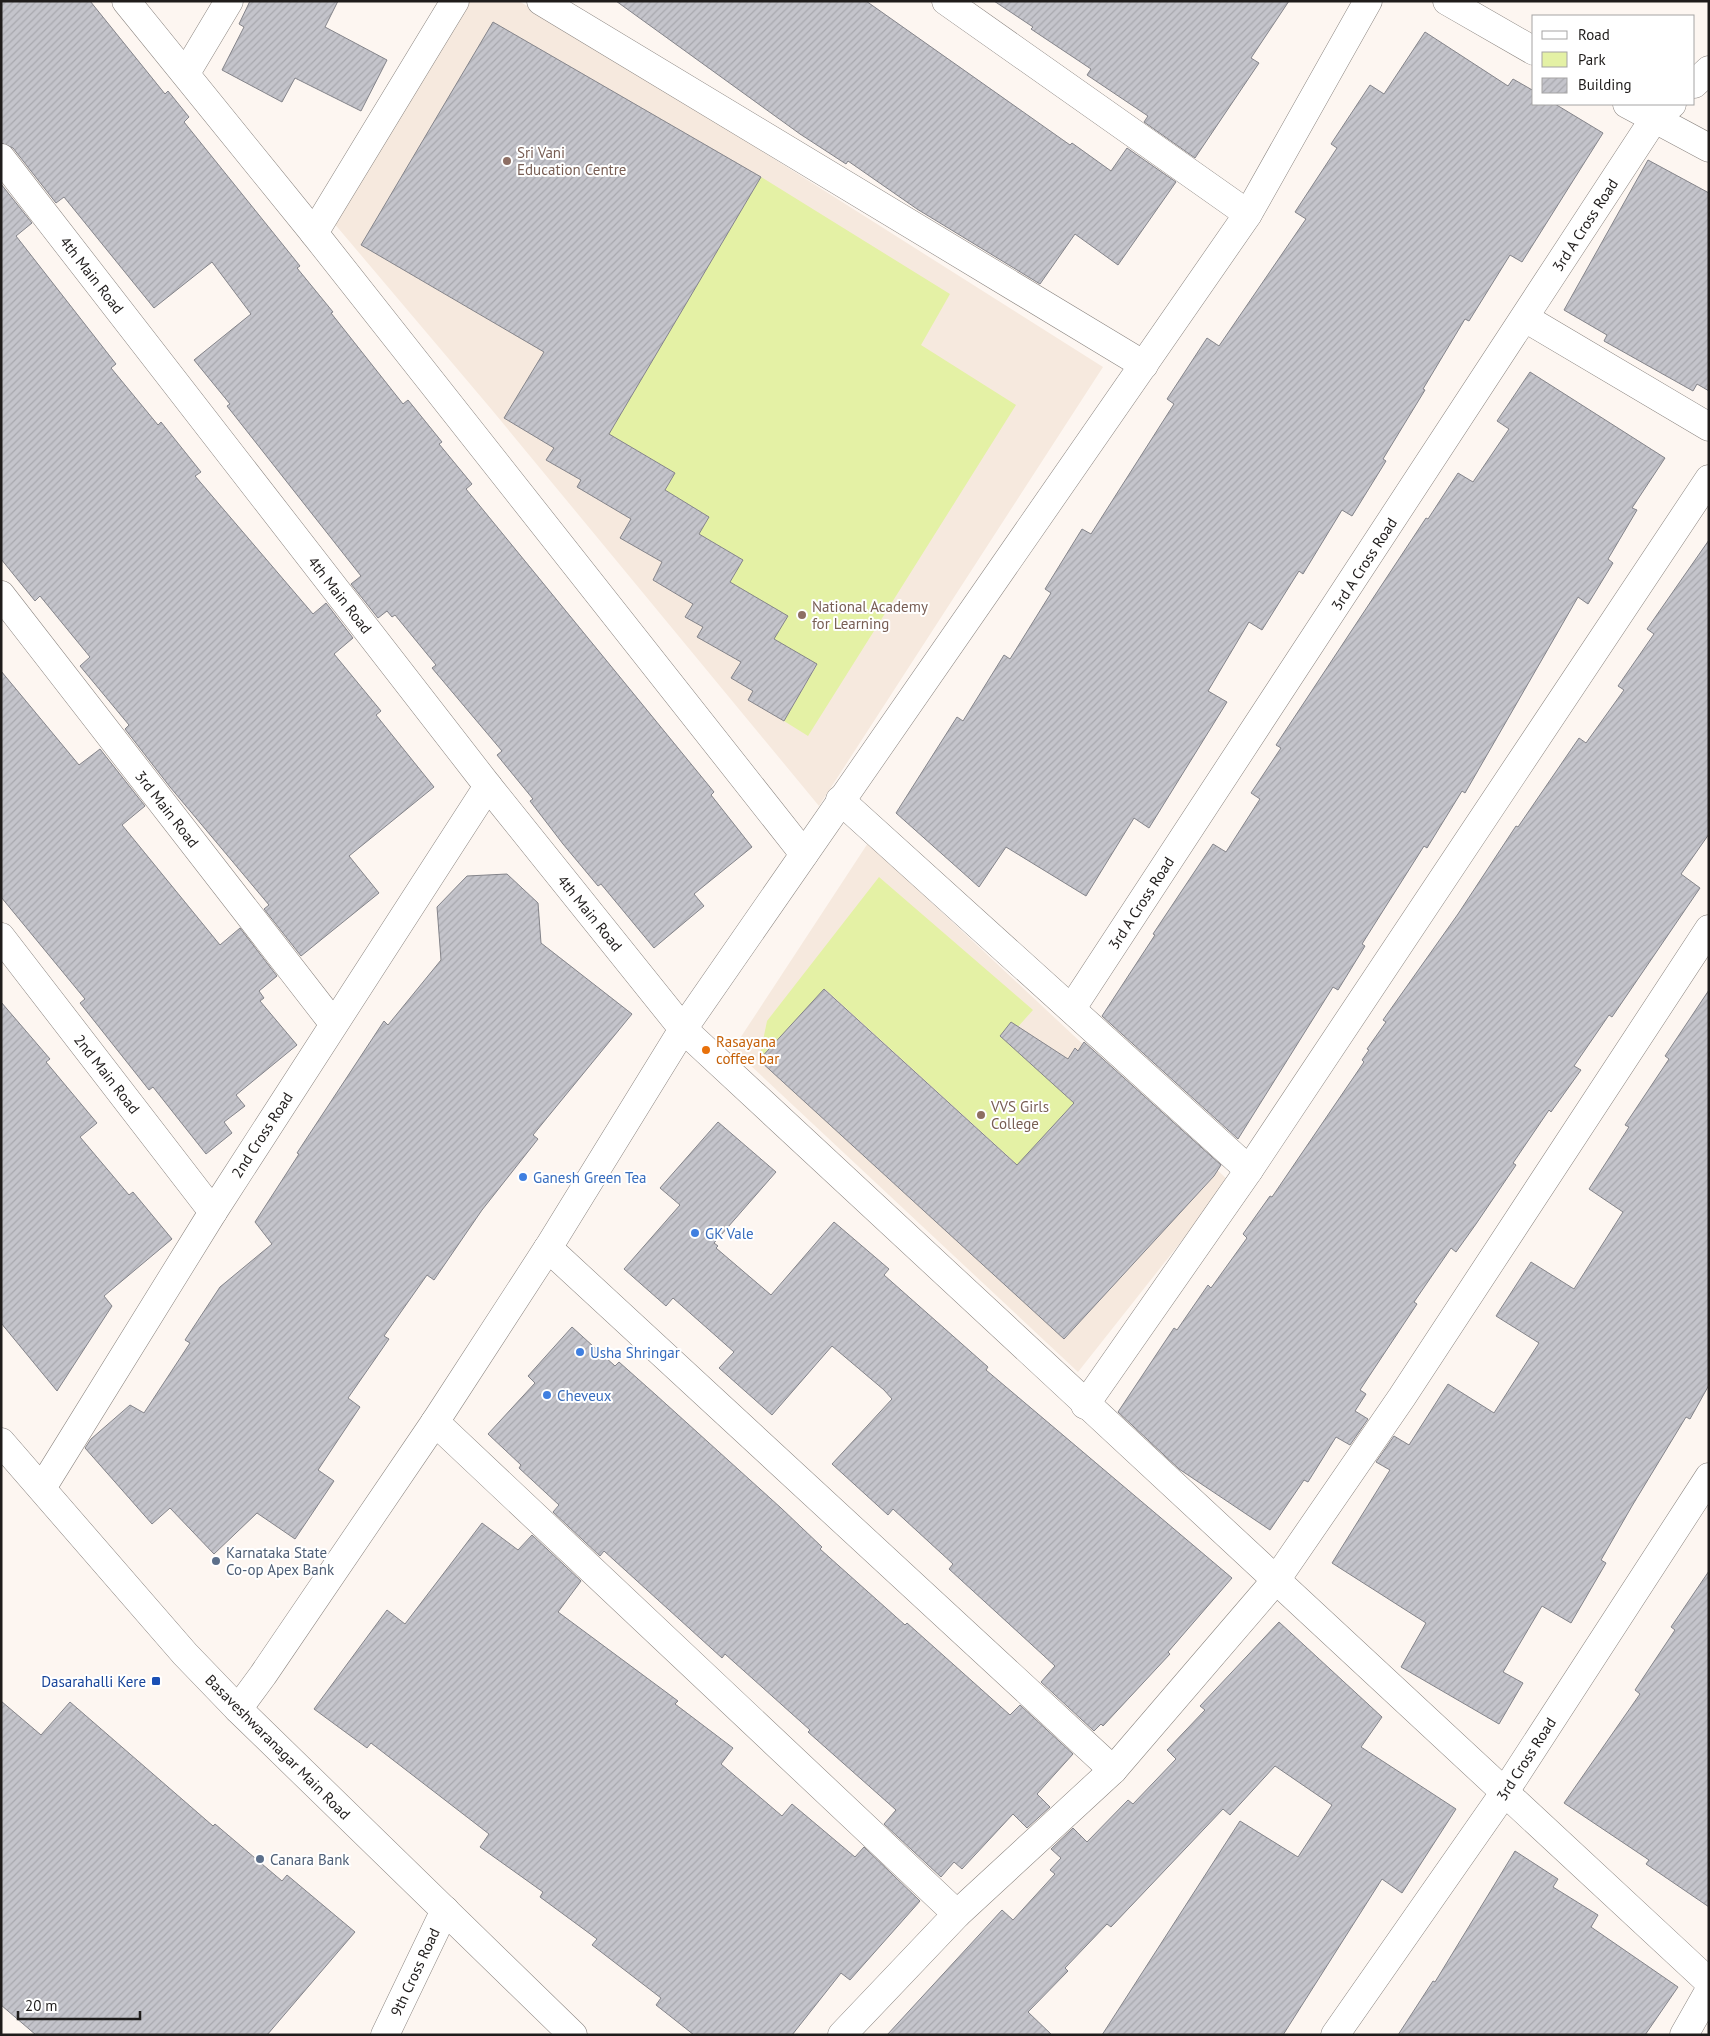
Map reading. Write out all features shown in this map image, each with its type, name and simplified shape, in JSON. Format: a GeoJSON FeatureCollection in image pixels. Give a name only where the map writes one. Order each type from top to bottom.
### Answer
{"type":"FeatureCollection","features":[{"type":"Feature","properties":{"kind":"street"},"geometry":{"type":"LineString","coordinates":[[126,1],[314,233],[804,854]]}},
{"type":"Feature","properties":{"kind":"street"},"geometry":{"type":"LineString","coordinates":[[186,73],[228,1]]}},
{"type":"Feature","properties":{"kind":"street"},"geometry":{"type":"LineString","coordinates":[[314,233],[455,1]]}},
{"type":"Feature","properties":{"kind":"street"},"geometry":{"type":"LineString","coordinates":[[541,1],[1144,365]]}},
{"type":"Feature","properties":{"kind":"street"},"geometry":{"type":"LineString","coordinates":[[946,1],[1248,214]]}},
{"type":"Feature","properties":{"kind":"street"},"geometry":{"type":"LineString","coordinates":[[238,1709],[435,1422],[548,1248],[683,1029],[1248,214],[1368,1]]}},
{"type":"Feature","properties":{"kind":"street"},"geometry":{"type":"LineString","coordinates":[[1447,1],[1532,49]]}},
{"type":"Feature","properties":{"kind":"street"},"geometry":{"type":"LineString","coordinates":[[1695,83],[1709,70]]}},
{"type":"Feature","properties":{"kind":"street"},"geometry":{"type":"LineString","coordinates":[[1632,105],[1663,112],[1709,148]]}},
{"type":"Feature","properties":{"kind":"street","name":"3rd A Cross Road"},"geometry":{"type":"LineString","coordinates":[[1072,1008],[1525,318],[1663,112]]}},
{"type":"Feature","properties":{"kind":"street","name":"4th Main Road"},"geometry":{"type":"LineString","coordinates":[[1,158],[488,786],[683,1029],[1085,1405],[1709,1982]]}},
{"type":"Feature","properties":{"kind":"street"},"geometry":{"type":"LineString","coordinates":[[1525,318],[1709,427]]}},
{"type":"Feature","properties":{"kind":"street"},"geometry":{"type":"LineString","coordinates":[[1085,1405],[1249,1170],[1709,480]]}},
{"type":"Feature","properties":{"kind":"street","name":"3rd Main Road"},"geometry":{"type":"LineString","coordinates":[[1,596],[334,1023]]}},
{"type":"Feature","properties":{"kind":"street","name":"2nd Cross Road"},"geometry":{"type":"LineString","coordinates":[[42,1488],[213,1212],[488,786]]}},
{"type":"Feature","properties":{"kind":"street"},"geometry":{"type":"LineString","coordinates":[[840,800],[1249,1170]]}},
{"type":"Feature","properties":{"kind":"street"},"geometry":{"type":"LineString","coordinates":[[842,2035],[957,1914],[1113,1770],[1276,1580],[1402,1397],[1709,929]]}},
{"type":"Feature","properties":{"kind":"street","name":"2nd Main Road"},"geometry":{"type":"LineString","coordinates":[[1,937],[213,1212]]}},
{"type":"Feature","properties":{"kind":"street"},"geometry":{"type":"LineString","coordinates":[[548,1248],[1113,1770]]}},
{"type":"Feature","properties":{"kind":"street"},"geometry":{"type":"LineString","coordinates":[[435,1422],[957,1914]]}},
{"type":"Feature","properties":{"kind":"street","name":"Basaveshwaranagar Main Road"},"geometry":{"type":"LineString","coordinates":[[1,1442],[185,1654],[238,1709],[573,2035]]}},
{"type":"Feature","properties":{"kind":"street","name":"3rd Cross Road"},"geometry":{"type":"LineString","coordinates":[[1335,2035],[1504,1793],[1709,1477]]}},
{"type":"Feature","properties":{"kind":"street","name":"9th Cross Road"},"geometry":{"type":"LineString","coordinates":[[385,2035],[445,1910]]}},
{"type":"Feature","properties":{"kind":"street"},"geometry":{"type":"LineString","coordinates":[[1684,2035],[1709,1991]]}},
{"type":"Feature","properties":{"kind":"shaded area","name":"National Academy for Learning"},"geometry":{"type":"Polygon","coordinates":[[[470,1],[519,1],[681,100],[1103,367],[819,806],[492,410],[333,222],[470,1]]]}},
{"type":"Feature","properties":{"kind":"shaded area","name":"VVS Girls College"},"geometry":{"type":"Polygon","coordinates":[[[868,843],[1229,1181],[1078,1372],[733,1049],[868,843]]]}},
{"type":"Feature","properties":{"kind":"green space"},"geometry":{"type":"Polygon","coordinates":[[[761,177],[950,294],[921,345],[1016,405],[808,736],[784,721],[817,665],[774,639],[730,582],[743,560],[699,534],[709,517],[665,490],[675,473],[609,434],[761,177]]]}},
{"type":"Feature","properties":{"kind":"green space"},"geometry":{"type":"Polygon","coordinates":[[[879,877],[1033,1010],[1006,1040],[1074,1103],[1044,1189],[825,989],[759,1060],[767,1021],[879,877]]]}},
{"type":"Feature","properties":{"kind":"building"},"geometry":{"type":"Polygon","coordinates":[[[1,1],[90,1],[165,94],[168,91],[189,117],[184,122],[300,266],[297,268],[333,312],[331,313],[403,404],[408,400],[442,442],[439,444],[472,484],[466,489],[714,792],[711,795],[752,847],[694,894],[704,906],[654,948],[601,884],[598,886],[563,844],[530,801],[533,799],[497,755],[502,751],[432,668],[436,665],[395,615],[392,617],[387,611],[378,618],[351,584],[361,576],[227,406],[230,404],[194,360],[251,314],[212,262],[154,308],[64,197],[56,203],[13,148],[1,143],[1,1]]]}},
{"type":"Feature","properties":{"kind":"building"},"geometry":{"type":"Polygon","coordinates":[[[250,1],[338,1],[325,27],[387,60],[361,111],[295,78],[282,102],[222,70],[244,27],[239,24],[250,1]]]}},
{"type":"Feature","properties":{"kind":"building"},"geometry":{"type":"Polygon","coordinates":[[[616,1],[866,1],[1070,145],[1072,143],[1111,171],[1127,148],[1176,182],[1118,265],[1075,234],[1040,284],[917,209],[848,161],[846,164],[800,134],[616,1]]]}},
{"type":"Feature","properties":{"kind":"building"},"geometry":{"type":"Polygon","coordinates":[[[994,1],[1289,1],[1251,58],[1259,63],[1195,158],[1144,122],[1148,116],[1087,75],[1091,69],[1031,29],[1033,27],[994,1]]]}},
{"type":"Feature","properties":{"kind":"building"},"geometry":{"type":"Polygon","coordinates":[[[493,22],[761,177],[609,434],[675,473],[665,490],[709,517],[699,534],[743,560],[730,582],[788,616],[774,639],[817,664],[784,721],[748,700],[753,691],[731,678],[741,662],[697,637],[703,627],[685,617],[693,604],[653,580],[662,562],[620,538],[631,519],[577,487],[581,480],[546,460],[554,448],[504,418],[544,352],[361,245],[493,22]]]}},
{"type":"Feature","properties":{"kind":"building"},"geometry":{"type":"Polygon","coordinates":[[[1425,32],[1508,86],[1513,79],[1532,90],[1532,105],[1557,105],[1603,133],[1522,262],[1510,255],[1469,321],[1465,319],[1383,459],[1386,461],[1352,516],[1342,510],[1303,574],[1299,571],[1262,630],[1249,622],[1208,691],[1227,702],[1149,828],[1134,818],[1086,896],[1006,847],[979,887],[896,813],[957,717],[963,721],[1004,655],[1010,659],[1051,593],[1045,589],[1082,529],[1091,534],[1174,404],[1167,399],[1207,338],[1219,346],[1306,219],[1295,212],[1337,148],[1331,144],[1370,85],[1384,94],[1425,32]]]}},
{"type":"Feature","properties":{"kind":"building"},"geometry":{"type":"Polygon","coordinates":[[[1648,160],[1709,193],[1709,391],[1697,384],[1693,391],[1604,341],[1607,335],[1564,310],[1648,160]]]}},
{"type":"Feature","properties":{"kind":"building"},"geometry":{"type":"Polygon","coordinates":[[[1,184],[32,223],[16,236],[116,364],[111,368],[158,425],[161,422],[201,472],[195,476],[313,614],[326,603],[353,638],[334,654],[381,711],[376,715],[434,787],[349,856],[379,893],[301,956],[264,909],[269,905],[170,787],[125,729],[129,725],[80,666],[90,657],[40,596],[35,601],[1,559],[1,184]]]}},
{"type":"Feature","properties":{"kind":"building"},"geometry":{"type":"Polygon","coordinates":[[[1530,372],[1665,458],[1632,508],[1637,510],[1608,559],[1613,563],[1588,604],[1578,597],[1465,793],[1462,791],[1427,848],[1424,846],[1362,944],[1365,946],[1338,990],[1333,987],[1238,1139],[1102,1016],[1155,935],[1153,934],[1213,844],[1226,852],[1260,799],[1251,793],[1281,748],[1276,745],[1426,518],[1428,519],[1458,473],[1473,482],[1509,429],[1497,421],[1530,372]]]}},
{"type":"Feature","properties":{"kind":"building"},"geometry":{"type":"Polygon","coordinates":[[[1709,540],[1709,834],[1681,874],[1700,888],[1612,1017],[1609,1015],[1574,1066],[1581,1070],[1551,1112],[1549,1110],[1513,1163],[1516,1165],[1476,1224],[1456,1252],[1451,1248],[1414,1302],[1417,1304],[1360,1390],[1366,1394],[1355,1411],[1368,1419],[1350,1445],[1336,1437],[1308,1482],[1304,1480],[1270,1530],[1179,1469],[1118,1412],[1174,1328],[1177,1330],[1208,1285],[1211,1288],[1247,1238],[1243,1234],[1270,1196],[1272,1197],[1364,1062],[1362,1060],[1369,1050],[1367,1049],[1386,1022],[1383,1020],[1458,914],[1516,826],[1518,827],[1579,738],[1586,743],[1624,690],[1618,686],[1654,634],[1647,629],[1709,540]]]}},
{"type":"Feature","properties":{"kind":"building"},"geometry":{"type":"Polygon","coordinates":[[[1,671],[79,765],[100,749],[145,806],[122,825],[220,945],[240,928],[277,976],[259,991],[264,998],[260,1001],[297,1045],[236,1095],[245,1106],[224,1122],[232,1133],[206,1154],[153,1087],[149,1090],[80,1003],[85,999],[1,897],[1,671]]]}},
{"type":"Feature","properties":{"kind":"building"},"geometry":{"type":"Polygon","coordinates":[[[507,874],[538,903],[541,943],[632,1014],[533,1135],[538,1139],[482,1210],[434,1280],[427,1275],[384,1336],[389,1339],[348,1398],[360,1407],[318,1470],[334,1481],[295,1539],[257,1513],[214,1554],[170,1508],[152,1524],[85,1448],[91,1439],[130,1405],[144,1413],[190,1343],[185,1340],[220,1287],[272,1244],[255,1222],[299,1154],[297,1153],[384,1021],[388,1025],[441,960],[437,907],[467,876],[507,874]]]}},
{"type":"Feature","properties":{"kind":"building"},"geometry":{"type":"Polygon","coordinates":[[[824,989],[1017,1165],[1074,1103],[1000,1036],[1011,1022],[1068,1059],[1075,1048],[1078,1051],[1084,1042],[1221,1165],[1214,1176],[1064,1339],[759,1060],[824,989]]]}},
{"type":"Feature","properties":{"kind":"building"},"geometry":{"type":"Polygon","coordinates":[[[1709,990],[1709,1385],[1690,1419],[1686,1417],[1632,1506],[1601,1560],[1606,1563],[1571,1623],[1542,1606],[1503,1672],[1523,1683],[1499,1724],[1401,1667],[1426,1623],[1332,1563],[1390,1470],[1376,1462],[1394,1436],[1409,1445],[1448,1384],[1494,1413],[1539,1343],[1496,1316],[1531,1262],[1574,1289],[1623,1212],[1589,1189],[1629,1127],[1625,1125],[1669,1059],[1665,1056],[1709,990]]]}},
{"type":"Feature","properties":{"kind":"building"},"geometry":{"type":"Polygon","coordinates":[[[1,1002],[50,1059],[46,1062],[97,1123],[80,1137],[129,1195],[133,1192],[172,1239],[104,1296],[112,1306],[57,1391],[1,1323],[1,1002]]]}},
{"type":"Feature","properties":{"kind":"building"},"geometry":{"type":"Polygon","coordinates":[[[718,1122],[776,1172],[714,1243],[718,1246],[716,1248],[771,1295],[834,1222],[889,1269],[884,1275],[988,1367],[986,1370],[1232,1578],[1168,1652],[1170,1654],[1103,1726],[1101,1724],[1094,1731],[1041,1682],[1055,1666],[949,1569],[953,1564],[893,1509],[888,1515],[832,1464],[892,1399],[884,1390],[832,1346],[772,1415],[719,1368],[734,1352],[673,1298],[666,1306],[624,1269],[680,1205],[660,1188],[718,1122]]]}},
{"type":"Feature","properties":{"kind":"building"},"geometry":{"type":"Polygon","coordinates":[[[572,1327],[615,1366],[619,1362],[781,1508],[822,1547],[820,1549],[905,1625],[907,1623],[1010,1715],[1020,1705],[1073,1754],[1037,1794],[1050,1807],[1027,1828],[1013,1814],[962,1869],[954,1862],[941,1877],[884,1824],[896,1810],[808,1732],[810,1730],[725,1654],[722,1658],[604,1551],[600,1556],[553,1512],[559,1505],[519,1468],[521,1465],[488,1434],[535,1383],[528,1376],[572,1327]]]}},
{"type":"Feature","properties":{"kind":"building"},"geometry":{"type":"Polygon","coordinates":[[[482,1523],[518,1550],[532,1535],[581,1581],[558,1612],[678,1701],[675,1704],[733,1748],[721,1764],[782,1816],[792,1804],[855,1857],[864,1847],[920,1901],[850,1980],[841,1973],[792,2035],[694,2035],[656,2005],[661,1998],[592,1945],[597,1939],[540,1897],[543,1892],[480,1847],[489,1834],[371,1743],[367,1748],[314,1709],[387,1610],[405,1624],[482,1523]]]}},
{"type":"Feature","properties":{"kind":"building"},"geometry":{"type":"Polygon","coordinates":[[[1709,1571],[1709,1907],[1646,1864],[1649,1860],[1564,1803],[1640,1694],[1635,1690],[1675,1630],[1671,1627],[1709,1571]]]}},
{"type":"Feature","properties":{"kind":"building"},"geometry":{"type":"Polygon","coordinates":[[[1279,1622],[1382,1717],[1361,1747],[1456,1809],[1402,1893],[1382,1879],[1283,2035],[1102,2035],[1240,1821],[1298,1857],[1332,1805],[1275,1766],[1230,1815],[1223,1809],[1111,1927],[1107,1924],[1065,1968],[1068,1971],[1028,2012],[1052,2035],[887,2035],[1002,1910],[1013,1920],[1055,1874],[1050,1870],[1061,1858],[1051,1849],[1073,1828],[1087,1842],[1128,1800],[1133,1804],[1176,1759],[1167,1750],[1205,1710],[1200,1706],[1279,1622]]]}},
{"type":"Feature","properties":{"kind":"building"},"geometry":{"type":"Polygon","coordinates":[[[1,1701],[41,1735],[70,1702],[213,1826],[215,1824],[282,1881],[287,1875],[355,1932],[267,2035],[36,2035],[1,2005],[1,1701]]]}},
{"type":"Feature","properties":{"kind":"building"},"geometry":{"type":"Polygon","coordinates":[[[1515,1851],[1558,1879],[1553,1887],[1598,1915],[1591,1927],[1678,1987],[1645,2035],[1398,2035],[1433,1981],[1435,1982],[1515,1851]]]}},
{"type":"Feature","properties":{"kind":"place","name":"Sri Vani Education Centre"},"geometry":{"type":"Point","coordinates":[507,161]}},
{"type":"Feature","properties":{"kind":"place","name":"National Academy for Learning"},"geometry":{"type":"Point","coordinates":[802,615]}},
{"type":"Feature","properties":{"kind":"place","name":"Rasayana coffee bar"},"geometry":{"type":"Point","coordinates":[706,1050]}},
{"type":"Feature","properties":{"kind":"place","name":"VVS Girls College"},"geometry":{"type":"Point","coordinates":[981,1115]}},
{"type":"Feature","properties":{"kind":"place","name":"Ganesh Green Tea"},"geometry":{"type":"Point","coordinates":[523,1177]}},
{"type":"Feature","properties":{"kind":"place","name":"GK Vale"},"geometry":{"type":"Point","coordinates":[695,1233]}},
{"type":"Feature","properties":{"kind":"place","name":"Usha Shringar"},"geometry":{"type":"Point","coordinates":[580,1352]}},
{"type":"Feature","properties":{"kind":"place","name":"Cheveux"},"geometry":{"type":"Point","coordinates":[547,1395]}},
{"type":"Feature","properties":{"kind":"place","name":"Karnataka State Co-op Apex Bank"},"geometry":{"type":"Point","coordinates":[216,1561]}},
{"type":"Feature","properties":{"kind":"place","name":"Dasarahalli Kere"},"geometry":{"type":"Point","coordinates":[156,1681]}},
{"type":"Feature","properties":{"kind":"place","name":"Canara Bank"},"geometry":{"type":"Point","coordinates":[260,1859]}}]}
